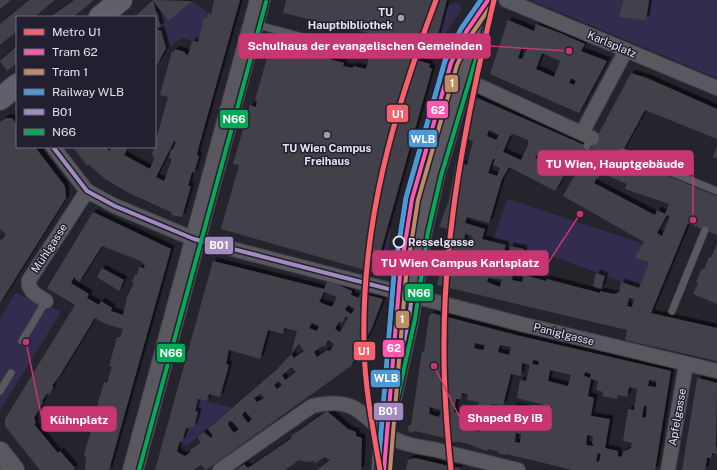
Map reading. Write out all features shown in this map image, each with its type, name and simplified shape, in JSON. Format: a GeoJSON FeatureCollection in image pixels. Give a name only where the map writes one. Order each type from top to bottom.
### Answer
{"type":"FeatureCollection","features":[{"type":"Feature","properties":{"kind":"main road"},"geometry":{"type":"LineString","coordinates":[[101,16],[121,0]]}},
{"type":"Feature","properties":{"kind":"main road"},"geometry":{"type":"LineString","coordinates":[[132,470],[260,0]]}},
{"type":"Feature","properties":{"kind":"main road"},"geometry":{"type":"LineString","coordinates":[[382,470],[384,431],[409,318],[422,231],[435,174],[462,78],[487,0]]}},
{"type":"Feature","properties":{"kind":"main road"},"geometry":{"type":"LineString","coordinates":[[0,452],[14,470]]}},
{"type":"Feature","properties":{"kind":"street","name":"Karlsplatz"},"geometry":{"type":"LineString","coordinates":[[506,0],[717,88]]}},
{"type":"Feature","properties":{"kind":"street"},"geometry":{"type":"LineString","coordinates":[[462,78],[590,139],[626,50]]}},
{"type":"Feature","properties":{"kind":"street"},"geometry":{"type":"LineString","coordinates":[[54,148],[87,191]]}},
{"type":"Feature","properties":{"kind":"street","name":"Paniglgasse"},"geometry":{"type":"LineString","coordinates":[[87,191],[115,206],[194,239],[717,371]]}},
{"type":"Feature","properties":{"kind":"street","name":"Mühlgasse"},"geometry":{"type":"LineString","coordinates":[[46,301],[31,290],[28,286],[29,280],[87,191]]}},
{"type":"Feature","properties":{"kind":"street","name":"Apfelgasse"},"geometry":{"type":"LineString","coordinates":[[668,470],[686,364]]}},
{"type":"Feature","properties":{"kind":"street"},"geometry":{"type":"LineString","coordinates":[[220,470],[312,406],[330,402],[347,404],[362,412],[384,431],[401,442],[518,470]]}},
{"type":"Feature","properties":{"kind":"lane"},"geometry":{"type":"LineString","coordinates":[[254,24],[363,53]]}},
{"type":"Feature","properties":{"kind":"lane"},"geometry":{"type":"LineString","coordinates":[[622,152],[717,191]]}},
{"type":"Feature","properties":{"kind":"lane"},"geometry":{"type":"LineString","coordinates":[[672,311],[705,230]]}},
{"type":"Feature","properties":{"kind":"lane"},"geometry":{"type":"LineString","coordinates":[[22,341],[46,301]]}},
{"type":"Feature","properties":{"kind":"lane"},"geometry":{"type":"LineString","coordinates":[[0,391],[11,373]]}},
{"type":"Feature","properties":{"kind":"shaded area"},"geometry":{"type":"Polygon","coordinates":[[[530,0],[717,0],[717,78],[530,0]]]}},
{"type":"Feature","properties":{"kind":"shaded area"},"geometry":{"type":"Polygon","coordinates":[[[153,1],[169,21],[192,1],[208,13],[207,18],[204,18],[198,42],[182,38],[166,48],[153,1]]]}},
{"type":"Feature","properties":{"kind":"shaded area"},"geometry":{"type":"Polygon","coordinates":[[[456,3],[461,6],[461,10],[441,41],[436,42],[446,6],[456,3]]]}},
{"type":"Feature","properties":{"kind":"shaded area"},"geometry":{"type":"Polygon","coordinates":[[[507,199],[644,244],[635,257],[649,262],[639,288],[552,256],[493,241],[507,199]]]}},
{"type":"Feature","properties":{"kind":"shaded area"},"geometry":{"type":"Polygon","coordinates":[[[388,228],[391,229],[387,256],[383,259],[388,228]]]}},
{"type":"Feature","properties":{"kind":"shaded area"},"geometry":{"type":"Polygon","coordinates":[[[16,292],[46,309],[48,305],[61,312],[0,410],[0,319],[16,292]]]}},
{"type":"Feature","properties":{"kind":"shaded area"},"geometry":{"type":"Polygon","coordinates":[[[198,399],[233,408],[187,446],[179,444],[180,441],[182,442],[186,428],[194,427],[195,411],[198,399]]]}},
{"type":"Feature","properties":{"kind":"building"},"geometry":{"type":"Polygon","coordinates":[[[0,0],[11,0],[0,9],[0,0]]]}},
{"type":"Feature","properties":{"kind":"building"},"geometry":{"type":"Polygon","coordinates":[[[29,0],[55,0],[35,16],[16,16],[16,32],[0,45],[0,24],[29,0]]]}},
{"type":"Feature","properties":{"kind":"building"},"geometry":{"type":"Polygon","coordinates":[[[74,0],[94,0],[74,16],[53,15],[74,0]]]}},
{"type":"Feature","properties":{"kind":"building"},"geometry":{"type":"Polygon","coordinates":[[[153,0],[192,1],[169,21],[153,1],[161,27],[157,28],[160,31],[161,30],[166,48],[157,65],[156,16],[135,16],[153,0]]]}},
{"type":"Feature","properties":{"kind":"building"},"geometry":{"type":"Polygon","coordinates":[[[214,0],[240,0],[199,146],[197,155],[199,156],[188,186],[191,186],[182,217],[171,215],[171,212],[131,194],[105,179],[88,164],[87,166],[74,148],[107,148],[109,151],[112,148],[128,148],[124,155],[150,169],[154,159],[152,154],[154,148],[156,148],[156,140],[168,97],[160,95],[172,51],[174,52],[175,49],[185,52],[185,54],[188,55],[192,41],[198,42],[204,18],[207,18],[208,13],[211,14],[214,0]],[[174,141],[156,177],[164,181],[172,159],[169,158],[171,149],[173,150],[176,142],[174,141]]]}},
{"type":"Feature","properties":{"kind":"building","name":"TU Wien Campus Freihaus"},"geometry":{"type":"Polygon","coordinates":[[[286,0],[447,0],[434,50],[432,51],[417,47],[414,59],[430,64],[429,67],[432,69],[380,254],[377,254],[372,272],[221,229],[239,165],[233,164],[250,105],[256,107],[257,101],[255,100],[267,58],[270,59],[274,44],[344,63],[343,66],[353,68],[353,66],[366,69],[371,48],[373,49],[377,35],[283,13],[286,0]],[[389,39],[386,52],[402,56],[405,43],[395,43],[394,40],[389,39]]]}},
{"type":"Feature","properties":{"kind":"building"},"geometry":{"type":"Polygon","coordinates":[[[624,0],[649,0],[646,20],[619,17],[624,0]]]}},
{"type":"Feature","properties":{"kind":"building"},"geometry":{"type":"Polygon","coordinates":[[[508,20],[534,31],[536,24],[560,33],[585,44],[581,51],[607,61],[579,113],[490,74],[508,20]],[[522,47],[518,58],[522,59],[527,49],[522,47]],[[542,53],[536,69],[554,77],[560,61],[542,53]],[[571,78],[569,83],[574,85],[576,81],[571,78]]]}},
{"type":"Feature","properties":{"kind":"building"},"geometry":{"type":"Polygon","coordinates":[[[16,47],[16,64],[7,71],[0,61],[16,47]]]}},
{"type":"Feature","properties":{"kind":"building"},"geometry":{"type":"Polygon","coordinates":[[[631,73],[647,78],[717,109],[717,139],[645,110],[620,156],[717,196],[717,235],[688,223],[651,313],[717,328],[717,361],[625,340],[627,330],[437,285],[451,230],[439,227],[449,200],[456,162],[467,165],[473,141],[461,137],[473,96],[591,148],[631,73]],[[489,130],[487,136],[496,140],[499,135],[489,130]],[[513,134],[510,136],[503,152],[521,160],[528,145],[528,140],[513,134]],[[538,152],[535,158],[545,162],[547,156],[538,152]],[[560,156],[556,162],[560,164],[563,158],[560,156]],[[493,159],[488,173],[497,176],[500,168],[493,165],[495,159],[493,159]],[[571,163],[555,191],[509,167],[502,179],[489,223],[467,217],[465,223],[485,229],[482,239],[506,245],[504,251],[509,252],[510,246],[524,249],[519,274],[513,273],[512,280],[522,282],[524,275],[546,281],[547,279],[600,293],[600,291],[614,294],[619,292],[621,282],[639,288],[649,262],[635,258],[644,242],[563,196],[579,168],[571,163]],[[601,173],[594,183],[655,215],[657,210],[665,214],[669,204],[625,189],[627,184],[601,173]],[[667,215],[657,233],[662,236],[670,216],[667,215]],[[465,234],[464,242],[470,243],[472,236],[465,234]],[[477,250],[474,263],[497,269],[500,255],[477,250]],[[459,261],[457,268],[467,271],[469,263],[459,261]],[[488,278],[487,282],[500,287],[502,279],[488,278]],[[629,298],[627,306],[632,307],[634,299],[629,298]]]}},
{"type":"Feature","properties":{"kind":"building"},"geometry":{"type":"Polygon","coordinates":[[[6,118],[12,118],[16,124],[16,148],[36,148],[65,186],[66,198],[0,303],[0,239],[2,240],[6,234],[0,229],[0,122],[6,118]]]}},
{"type":"Feature","properties":{"kind":"building"},"geometry":{"type":"Polygon","coordinates":[[[717,146],[717,158],[713,157],[717,146]]]}},
{"type":"Feature","properties":{"kind":"building"},"geometry":{"type":"Polygon","coordinates":[[[93,212],[171,249],[109,470],[85,470],[86,457],[84,455],[92,427],[94,428],[100,412],[96,411],[104,382],[107,383],[112,367],[109,366],[117,337],[120,337],[123,329],[106,324],[95,318],[52,386],[54,387],[49,395],[47,393],[42,401],[43,402],[34,418],[36,423],[34,424],[58,453],[60,451],[74,467],[74,470],[40,470],[5,426],[5,419],[75,305],[47,288],[93,212]],[[102,246],[79,282],[74,277],[71,283],[89,294],[87,298],[99,305],[101,301],[112,308],[111,311],[123,315],[127,297],[134,283],[132,283],[135,274],[137,275],[139,267],[144,268],[145,266],[141,261],[102,246]]]}},
{"type":"Feature","properties":{"kind":"building"},"geometry":{"type":"Polygon","coordinates":[[[717,244],[717,304],[693,294],[702,268],[704,269],[709,257],[711,258],[717,244]]]}},
{"type":"Feature","properties":{"kind":"building"},"geometry":{"type":"Polygon","coordinates":[[[213,261],[324,289],[328,280],[352,291],[351,295],[359,298],[360,293],[383,299],[371,330],[351,366],[206,470],[201,465],[193,470],[155,470],[213,261]],[[324,292],[319,302],[332,307],[337,297],[324,292]],[[348,305],[345,310],[351,314],[355,309],[348,305]],[[346,316],[342,323],[339,322],[335,329],[340,332],[348,318],[346,316]],[[312,323],[309,328],[317,331],[319,326],[312,323]],[[284,328],[283,334],[268,330],[260,359],[229,350],[226,364],[229,365],[220,397],[209,394],[207,401],[198,399],[195,411],[198,412],[194,427],[186,428],[182,442],[180,441],[177,451],[185,456],[191,452],[190,450],[200,443],[198,437],[204,432],[211,438],[213,436],[208,429],[277,369],[291,354],[297,331],[284,328]],[[328,340],[325,347],[322,346],[314,352],[317,357],[327,350],[330,351],[334,344],[328,340]],[[299,344],[291,354],[294,358],[304,351],[299,344]],[[292,367],[282,375],[285,380],[296,372],[292,367]],[[279,381],[274,385],[277,389],[282,385],[279,381]],[[261,394],[254,398],[257,402],[264,398],[261,394]],[[245,411],[242,415],[248,423],[252,419],[245,411]],[[229,421],[228,425],[234,433],[239,429],[233,422],[229,421]]]}},
{"type":"Feature","properties":{"kind":"building"},"geometry":{"type":"Polygon","coordinates":[[[102,268],[124,280],[119,291],[97,277],[102,268]]]}},
{"type":"Feature","properties":{"kind":"building"},"geometry":{"type":"Polygon","coordinates":[[[596,273],[605,276],[601,289],[593,286],[596,273]]]}},
{"type":"Feature","properties":{"kind":"building"},"geometry":{"type":"Polygon","coordinates":[[[432,313],[516,335],[671,371],[655,470],[573,470],[497,453],[498,451],[488,449],[487,451],[468,444],[457,441],[457,443],[449,441],[449,439],[415,431],[410,433],[407,427],[411,425],[422,351],[424,352],[429,316],[432,313]],[[444,338],[442,346],[445,347],[449,340],[444,338]],[[475,343],[474,348],[483,350],[485,345],[475,343]],[[500,345],[498,352],[509,355],[511,347],[500,345]],[[533,360],[532,364],[538,365],[539,361],[533,360]],[[522,363],[521,376],[511,374],[503,405],[492,404],[487,421],[498,422],[506,425],[507,420],[510,421],[513,406],[550,415],[552,407],[517,398],[520,380],[526,381],[530,365],[522,363]],[[550,370],[548,381],[568,386],[571,375],[550,370]],[[585,372],[584,376],[590,378],[591,374],[585,372]],[[591,379],[588,396],[594,398],[591,416],[610,419],[605,448],[618,451],[618,456],[622,457],[623,452],[631,448],[632,443],[623,441],[628,409],[634,410],[637,389],[629,387],[627,397],[618,395],[617,399],[602,396],[603,392],[596,390],[598,381],[591,379]],[[649,380],[648,386],[656,387],[656,381],[649,380]],[[462,393],[461,399],[456,399],[454,412],[475,417],[479,402],[467,400],[468,394],[462,393]],[[644,406],[642,417],[646,418],[647,406],[644,406]],[[430,407],[429,414],[439,417],[441,410],[430,407]],[[473,425],[472,430],[479,432],[481,427],[473,425]],[[516,433],[515,442],[520,443],[521,434],[516,433]],[[587,435],[586,445],[594,446],[592,443],[593,436],[587,435]],[[598,453],[596,461],[599,462],[601,454],[598,453]]]}},
{"type":"Feature","properties":{"kind":"building"},"geometry":{"type":"Polygon","coordinates":[[[697,379],[717,383],[717,454],[712,453],[711,458],[707,458],[705,470],[682,470],[697,379]]]}},
{"type":"Feature","properties":{"kind":"building"},"geometry":{"type":"Polygon","coordinates":[[[327,411],[348,429],[356,432],[356,436],[362,438],[361,470],[317,470],[330,460],[325,457],[315,463],[314,461],[307,462],[299,460],[285,470],[236,470],[244,464],[248,468],[292,438],[291,436],[327,411]]]}},
{"type":"Feature","properties":{"kind":"building"},"geometry":{"type":"Polygon","coordinates":[[[415,458],[461,469],[406,470],[408,460],[415,458]]]}},
{"type":"Feature","properties":{"kind":"metro line","name":"U1"},"geometry":{"type":"LineString","coordinates":[[380,470],[370,409],[364,347],[364,301],[368,257],[374,213],[394,127],[406,85],[436,0]]}},
{"type":"Feature","properties":{"kind":"metro line","name":"U1"},"geometry":{"type":"LineString","coordinates":[[451,470],[444,367],[445,307],[452,219],[466,131],[494,0]]}},
{"type":"Feature","properties":{"kind":"tram line","name":"62"},"geometry":{"type":"LineString","coordinates":[[384,470],[400,275],[412,199],[451,63],[466,32],[488,0]]}},
{"type":"Feature","properties":{"kind":"tram line","name":"1"},"geometry":{"type":"LineString","coordinates":[[390,470],[406,276],[418,200],[457,65],[471,35],[493,3]]}},
{"type":"Feature","properties":{"kind":"rail line","name":"WLB"},"geometry":{"type":"LineString","coordinates":[[378,470],[394,275],[406,198],[445,61],[461,29],[481,0]]}},
{"type":"Feature","properties":{"kind":"transit line","name":"N66"},"geometry":{"type":"LineString","coordinates":[[139,470],[266,2]]}},
{"type":"Feature","properties":{"kind":"transit line","name":"N66"},"geometry":{"type":"LineString","coordinates":[[388,470],[390,432],[415,319],[428,232],[441,176],[493,2]]}},
{"type":"Feature","properties":{"kind":"transit line","name":"B01"},"geometry":{"type":"LineString","coordinates":[[54,148],[87,191],[115,206],[194,239],[412,295]]}},
{"type":"Feature","properties":{"kind":"transit line","name":"B01"},"geometry":{"type":"LineString","coordinates":[[382,470],[384,431],[409,318],[412,295]]}},
{"type":"Feature","properties":{"kind":"place","name":"TU Hauptbibliothek"},"geometry":{"type":"Point","coordinates":[401,18]}},
{"type":"Feature","properties":{"kind":"place","name":"Schulhaus der evangelischen Gemeinden"},"geometry":{"type":"Point","coordinates":[569,51]}},
{"type":"Feature","properties":{"kind":"place","name":"TU Wien Campus Freihaus"},"geometry":{"type":"Point","coordinates":[327,135]}},
{"type":"Feature","properties":{"kind":"place","name":"TU Wien Campus Karlsplatz"},"geometry":{"type":"Point","coordinates":[580,214]}},
{"type":"Feature","properties":{"kind":"place","name":"TU Wien, Hauptgebäude"},"geometry":{"type":"Point","coordinates":[693,220]}},
{"type":"Feature","properties":{"kind":"place","name":"Resselgasse"},"geometry":{"type":"Point","coordinates":[399,242]}},
{"type":"Feature","properties":{"kind":"place","name":"Kühnplatz"},"geometry":{"type":"Point","coordinates":[26,342]}},
{"type":"Feature","properties":{"kind":"place","name":"Shaped By iB"},"geometry":{"type":"Point","coordinates":[434,366]}}]}
